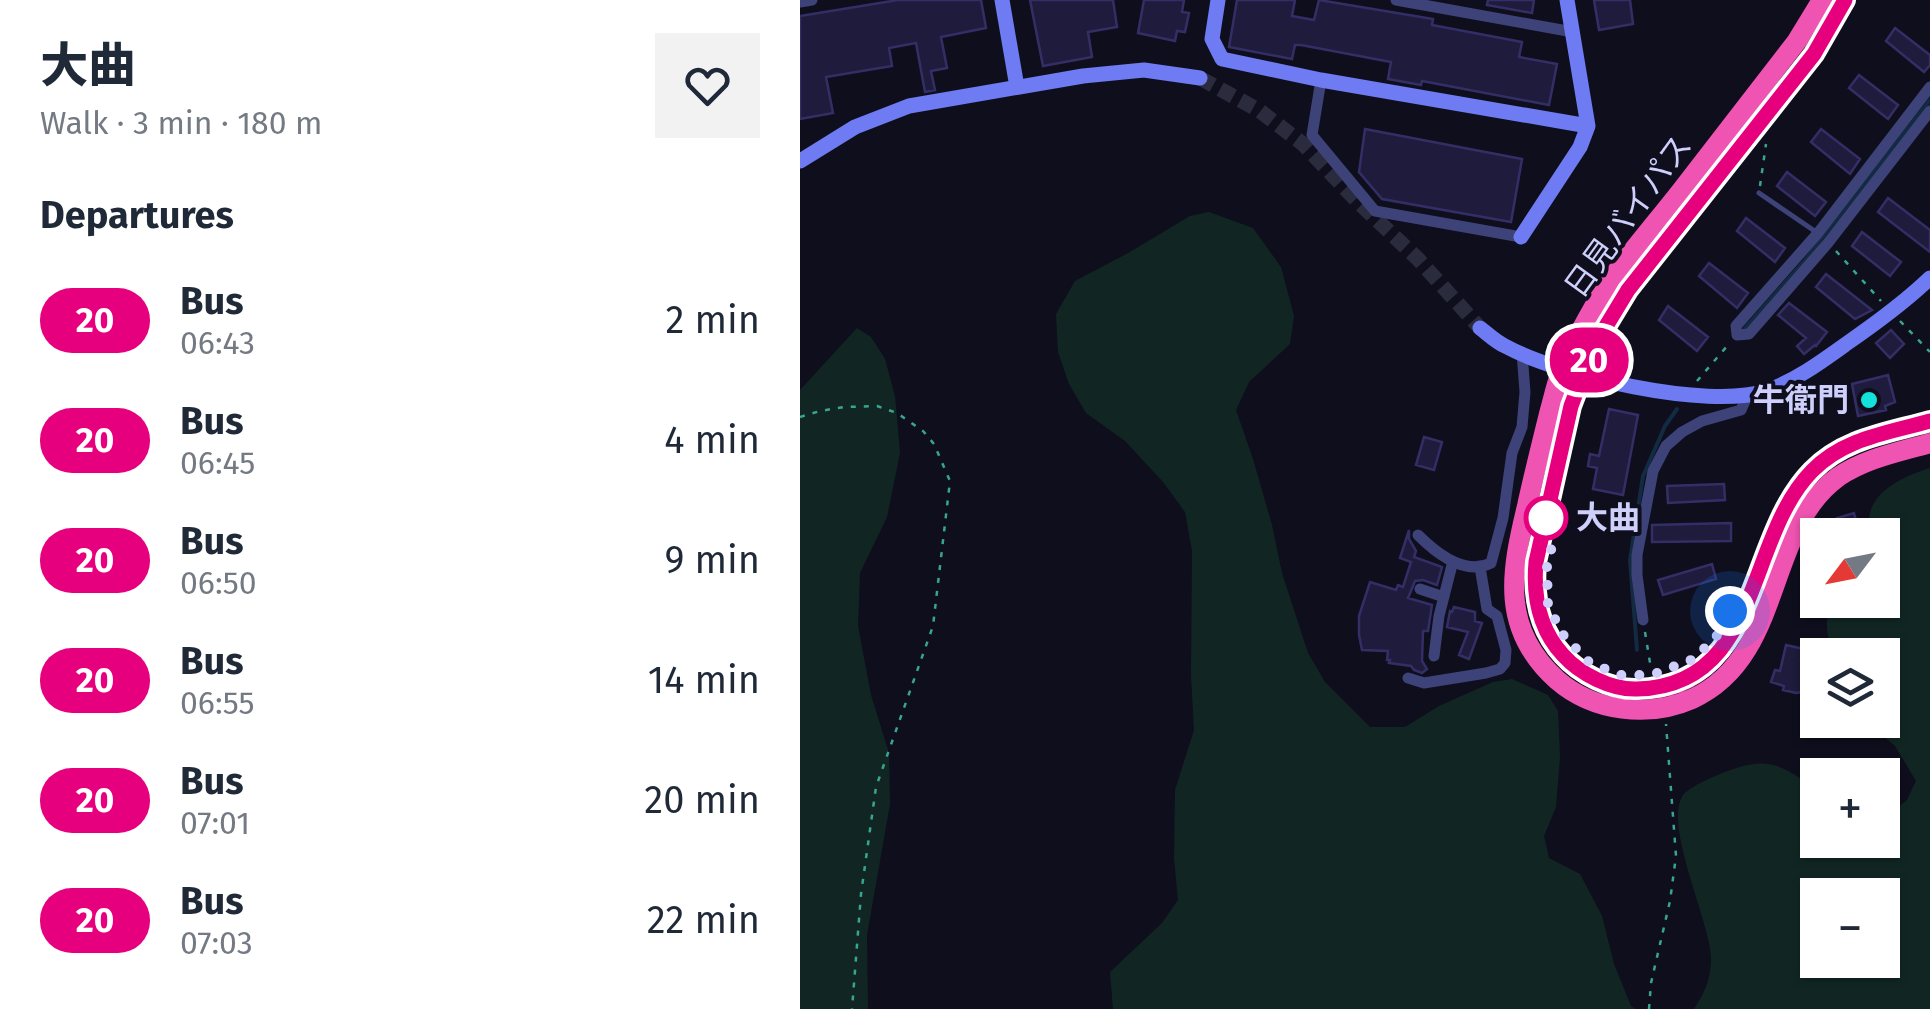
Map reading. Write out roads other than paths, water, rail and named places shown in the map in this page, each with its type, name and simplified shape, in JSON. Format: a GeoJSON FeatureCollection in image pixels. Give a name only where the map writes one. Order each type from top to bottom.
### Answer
{"type":"FeatureCollection","features":[{"type":"Feature","properties":{"kind":"highway","name":"日見バイパス"},"geometry":{"type":"LineString","coordinates":[[1822,0],[1796,42],[1612,278],[1539,452],[1515,556],[1516,613],[1533,652],[1569,690],[1622,709],[1665,708],[1700,695],[1732,671],[1754,640],[1798,528],[1815,500],[1836,478],[1865,462],[1930,443]]}},
{"type":"Feature","properties":{"kind":"highway","name":"日見バイパス"},"geometry":{"type":"LineString","coordinates":[[1845,0],[1814,54],[1628,290],[1594,346],[1572,372],[1571,406],[1536,562],[1537,605],[1549,638],[1573,665],[1606,684],[1629,689],[1652,689],[1701,671],[1716,657],[1736,626],[1782,516],[1812,470],[1859,440],[1930,421]]}},
{"type":"Feature","properties":{"kind":"street"},"geometry":{"type":"LineString","coordinates":[[800,2],[812,0]]}},
{"type":"Feature","properties":{"kind":"street"},"geometry":{"type":"LineString","coordinates":[[1002,0],[1017,87]]}},
{"type":"Feature","properties":{"kind":"street"},"geometry":{"type":"LineString","coordinates":[[1218,0],[1212,38],[1222,59],[1588,126]]}},
{"type":"Feature","properties":{"kind":"street"},"geometry":{"type":"LineString","coordinates":[[1396,0],[1573,32]]}},
{"type":"Feature","properties":{"kind":"street"},"geometry":{"type":"LineString","coordinates":[[1321,80],[1312,136],[1375,211],[1520,236],[1580,148],[1588,126],[1567,0]]}},
{"type":"Feature","properties":{"kind":"street"},"geometry":{"type":"LineString","coordinates":[[800,160],[855,127],[909,106],[1083,76],[1144,70],[1200,78]]}},
{"type":"Feature","properties":{"kind":"street"},"geometry":{"type":"LineString","coordinates":[[1737,335],[1736,326],[1823,238],[1884,158],[1930,88]]}},
{"type":"Feature","properties":{"kind":"street"},"geometry":{"type":"LineString","coordinates":[[1884,158],[1930,111]]}},
{"type":"Feature","properties":{"kind":"street"},"geometry":{"type":"LineString","coordinates":[[1480,328],[1504,346],[1610,383],[1731,397],[1767,390],[1812,368],[1891,312],[1930,278]]}},
{"type":"Feature","properties":{"kind":"street"},"geometry":{"type":"LineString","coordinates":[[1418,535],[1452,562],[1469,567],[1491,563],[1503,518],[1512,453],[1522,427],[1522,353]]}},
{"type":"Feature","properties":{"kind":"street"},"geometry":{"type":"LineString","coordinates":[[1643,620],[1637,555],[1653,471],[1666,446],[1682,432],[1702,421],[1741,410],[1748,394]]}},
{"type":"Feature","properties":{"kind":"street"},"geometry":{"type":"LineString","coordinates":[[1434,656],[1452,562]]}},
{"type":"Feature","properties":{"kind":"street"},"geometry":{"type":"LineString","coordinates":[[1408,678],[1424,683],[1486,673],[1505,663],[1506,650],[1497,616],[1487,609],[1480,567]]}},
{"type":"Feature","properties":{"kind":"street"},"geometry":{"type":"LineString","coordinates":[[1420,589],[1444,597]]}},
{"type":"Feature","properties":{"kind":"lane"},"geometry":{"type":"LineString","coordinates":[[1759,194],[1823,238]]}},
{"type":"Feature","properties":{"kind":"waterway"},"geometry":{"type":"LineString","coordinates":[[1745,328],[1805,260],[1930,100]]}},
{"type":"Feature","properties":{"kind":"waterway"},"geometry":{"type":"LineString","coordinates":[[1637,650],[1630,560],[1643,476],[1665,426],[1677,409]]}},
{"type":"Feature","properties":{"kind":"tunnel"},"geometry":{"type":"LineString","coordinates":[[1200,78],[1260,111],[1303,144],[1418,259],[1480,328]]}},
{"type":"Feature","properties":{"kind":"place","name":"牛衛門"},"geometry":{"type":"Point","coordinates":[1869,400]}},
{"type":"Feature","properties":{"kind":"place","name":"大曲"},"geometry":{"type":"Point","coordinates":[1546,518]}}]}
